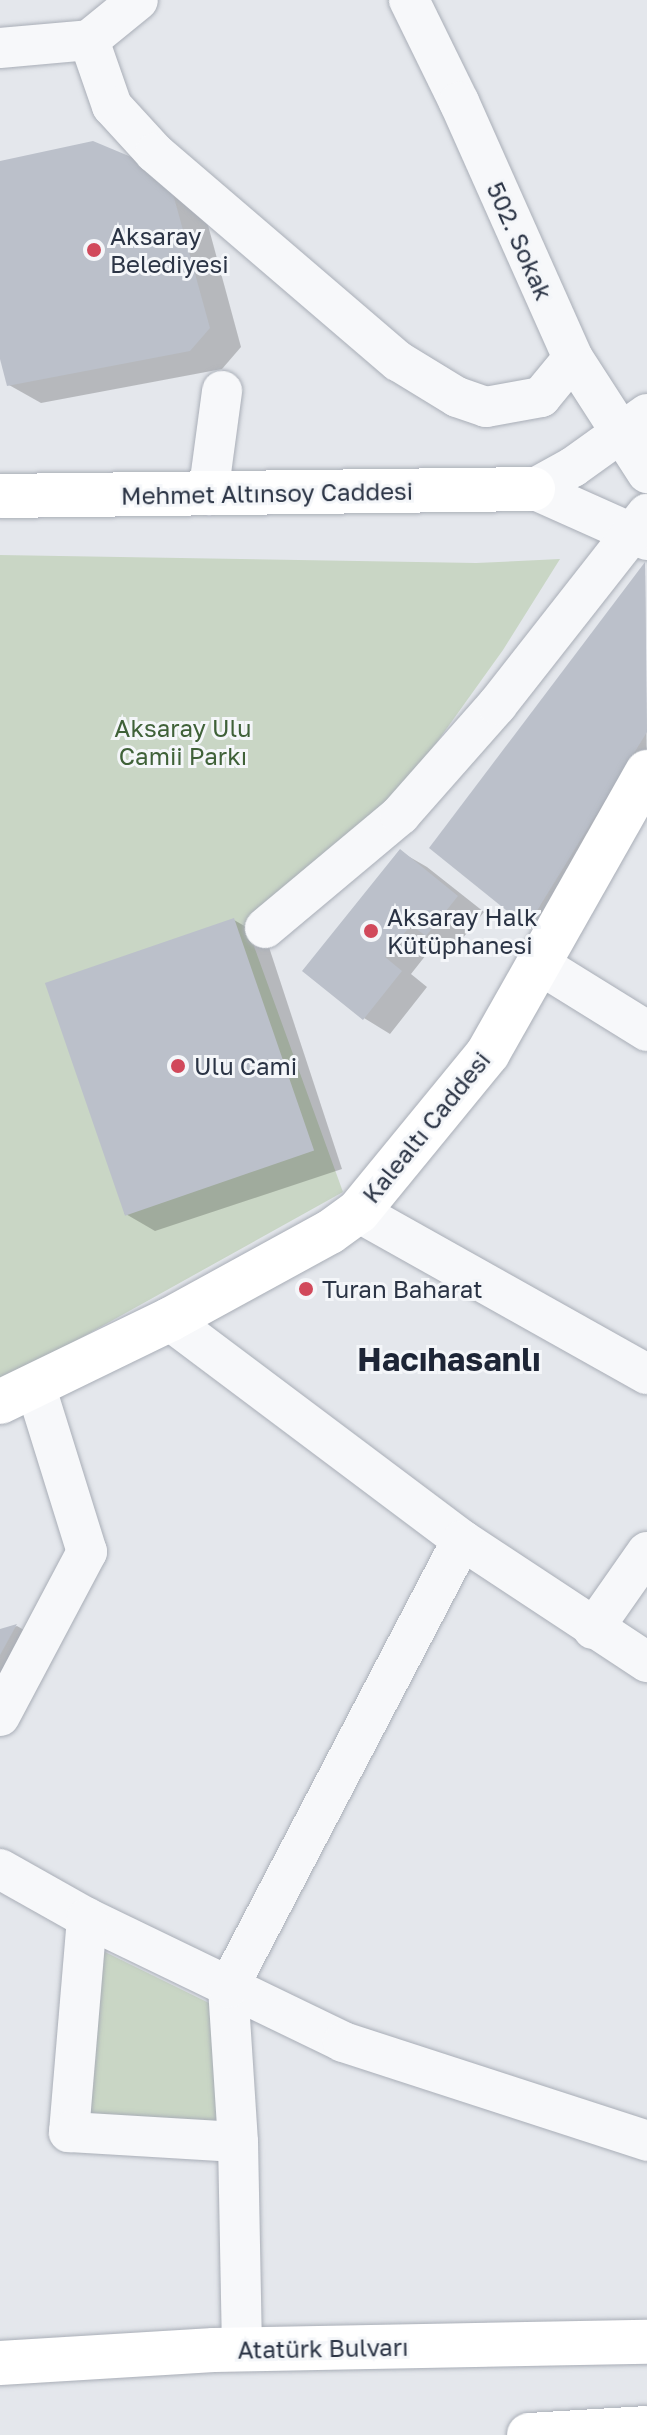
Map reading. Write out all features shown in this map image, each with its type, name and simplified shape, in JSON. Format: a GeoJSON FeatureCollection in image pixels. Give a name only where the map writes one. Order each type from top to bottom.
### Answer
{"type":"FeatureCollection","features":[{"type":"Feature","properties":{"kind":"main road","name":"Mehmet Altınsoy Caddesi"},"geometry":{"type":"LineString","coordinates":[[0,496],[533,489]]}},
{"type":"Feature","properties":{"kind":"main road","name":"Kalealtı Caddesi"},"geometry":{"type":"LineString","coordinates":[[18,1394],[169,1320],[330,1232],[358,1212],[488,1053],[647,772]]}},
{"type":"Feature","properties":{"kind":"main road","name":"Atatürk Bulvarı"},"geometry":{"type":"LineString","coordinates":[[0,2363],[242,2349],[647,2342]]}},
{"type":"Feature","properties":{"kind":"main road"},"geometry":{"type":"LineString","coordinates":[[529,2435],[647,2428]]}},
{"type":"Feature","properties":{"kind":"street"},"geometry":{"type":"LineString","coordinates":[[0,48],[89,40],[138,0]]}},
{"type":"Feature","properties":{"kind":"street","name":"502. Sokak"},"geometry":{"type":"LineString","coordinates":[[409,0],[459,102],[573,358],[633,422],[647,473]]}},
{"type":"Feature","properties":{"kind":"street"},"geometry":{"type":"LineString","coordinates":[[89,40],[112,106],[155,153],[398,361],[457,397],[486,407],[541,397],[573,358]]}},
{"type":"Feature","properties":{"kind":"street"},"geometry":{"type":"LineString","coordinates":[[208,495],[222,391]]}},
{"type":"Feature","properties":{"kind":"street"},"geometry":{"type":"LineString","coordinates":[[533,489],[573,467],[633,422]]}},
{"type":"Feature","properties":{"kind":"street"},"geometry":{"type":"LineString","coordinates":[[265,928],[400,815],[497,705],[644,524],[533,489]]}},
{"type":"Feature","properties":{"kind":"street"},"geometry":{"type":"LineString","coordinates":[[539,964],[647,1031]]}},
{"type":"Feature","properties":{"kind":"street"},"geometry":{"type":"LineString","coordinates":[[358,1212],[647,1374]]}},
{"type":"Feature","properties":{"kind":"street"},"geometry":{"type":"LineString","coordinates":[[169,1320],[462,1540],[647,1662]]}},
{"type":"Feature","properties":{"kind":"street"},"geometry":{"type":"LineString","coordinates":[[0,1716],[87,1552],[18,1394]]}},
{"type":"Feature","properties":{"kind":"street"},"geometry":{"type":"LineString","coordinates":[[242,2349],[238,2142],[228,1988],[462,1540]]}},
{"type":"Feature","properties":{"kind":"street"},"geometry":{"type":"LineString","coordinates":[[593,1629],[647,1552]]}},
{"type":"Feature","properties":{"kind":"street"},"geometry":{"type":"LineString","coordinates":[[0,1869],[87,1918],[343,2042],[647,2141]]}},
{"type":"Feature","properties":{"kind":"street"},"geometry":{"type":"LineString","coordinates":[[87,1918],[69,2132],[238,2142]]}},
{"type":"Feature","properties":{"kind":"green space","name":"Aksaray Ulu Camii Parkı"},"geometry":{"type":"Polygon","coordinates":[[[0,555],[476,563],[560,559],[503,650],[379,823],[247,927],[343,1192],[0,1383],[0,555]]]}},
{"type":"Feature","properties":{"kind":"green space"},"geometry":{"type":"Polygon","coordinates":[[[101,1950],[209,2003],[218,2122],[90,2114],[101,1950]]]}},
{"type":"Feature","properties":{"kind":"building","name":"Aksaray Belediyesi"},"geometry":{"type":"Polygon","coordinates":[[[93,141],[167,172],[210,328],[190,351],[7,386],[0,359],[0,161],[93,141]]]}},
{"type":"Feature","properties":{"kind":"building"},"geometry":{"type":"Polygon","coordinates":[[[645,562],[647,732],[527,927],[429,848],[645,562]]]}},
{"type":"Feature","properties":{"kind":"building","name":"Aksaray Halk Kütüphanesi"},"geometry":{"type":"Polygon","coordinates":[[[400,849],[458,896],[426,936],[411,925],[385,957],[402,971],[363,1020],[302,971],[400,849]]]}},
{"type":"Feature","properties":{"kind":"building","name":"Ulu Cami"},"geometry":{"type":"Polygon","coordinates":[[[234,918],[314,1151],[125,1216],[45,983],[234,918]]]}},
{"type":"Feature","properties":{"kind":"building"},"geometry":{"type":"Polygon","coordinates":[[[17,1624],[0,1655],[0,1629],[17,1624]]]}},
{"type":"Feature","properties":{"kind":"place","name":"Aksaray Belediyesi"},"geometry":{"type":"Point","coordinates":[94,250]}},
{"type":"Feature","properties":{"kind":"place","name":"Aksaray Halk Kütüphanesi"},"geometry":{"type":"Point","coordinates":[371,931]}},
{"type":"Feature","properties":{"kind":"place","name":"Ulu Cami"},"geometry":{"type":"Point","coordinates":[178,1066]}},
{"type":"Feature","properties":{"kind":"place","name":"Turan Baharat"},"geometry":{"type":"Point","coordinates":[306,1289]}},
{"type":"Feature","properties":{"kind":"district","name":"Hacıhasanlı"},"geometry":{"type":"Point","coordinates":[449,1359]}}]}
